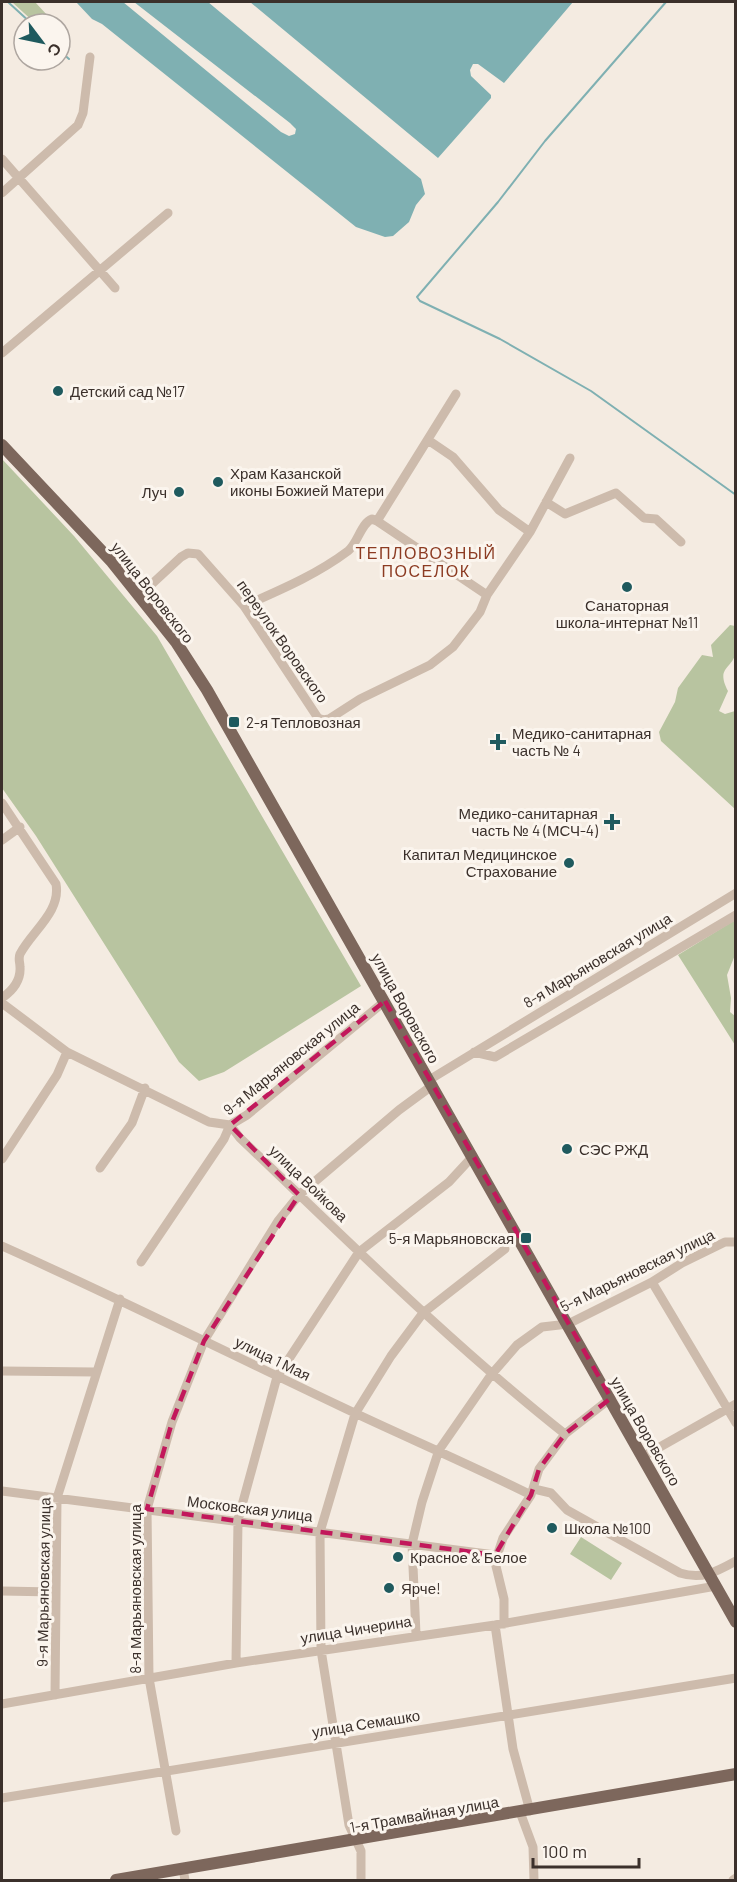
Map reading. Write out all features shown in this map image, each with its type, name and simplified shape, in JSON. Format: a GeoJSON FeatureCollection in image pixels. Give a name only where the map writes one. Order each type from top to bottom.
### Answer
{"type":"FeatureCollection","features":[{"type":"Feature","properties":{"kind":"main road","name":"улица Воровского"},"geometry":{"type":"LineString","coordinates":[[4,449],[95,543],[140,595],[207,690],[644,1456],[735,1622]]}},
{"type":"Feature","properties":{"kind":"main road","name":"1-я Трамвайная улица"},"geometry":{"type":"LineString","coordinates":[[116,1881],[184,1875],[355,1840],[735,1774]]}},
{"type":"Feature","properties":{"kind":"street"},"geometry":{"type":"LineString","coordinates":[[2,193],[81,120],[90,57]]}},
{"type":"Feature","properties":{"kind":"street"},"geometry":{"type":"LineString","coordinates":[[2,159],[115,288]]}},
{"type":"Feature","properties":{"kind":"street"},"geometry":{"type":"LineString","coordinates":[[2,353],[168,213]]}},
{"type":"Feature","properties":{"kind":"street"},"geometry":{"type":"LineString","coordinates":[[377,521],[456,394]]}},
{"type":"Feature","properties":{"kind":"street"},"geometry":{"type":"LineString","coordinates":[[428,440],[453,457],[499,510],[530,532]]}},
{"type":"Feature","properties":{"kind":"street"},"geometry":{"type":"LineString","coordinates":[[244,606],[323,569],[354,547],[369,520],[377,521],[487,595],[530,532],[570,458]]}},
{"type":"Feature","properties":{"kind":"street"},"geometry":{"type":"LineString","coordinates":[[546,502],[565,514],[616,493],[644,518],[656,519],[681,542]]}},
{"type":"Feature","properties":{"kind":"street","name":"переулок Воровского"},"geometry":{"type":"LineString","coordinates":[[140,595],[181,557],[194,552],[244,606],[311,708],[323,720],[443,657],[469,627],[487,595]]}},
{"type":"Feature","properties":{"kind":"street"},"geometry":{"type":"LineString","coordinates":[[2,803],[56,884],[58,893],[54,906],[19,956],[19,979],[6,996],[5,1005],[68,1052],[145,1088],[209,1122],[230,1125]]}},
{"type":"Feature","properties":{"kind":"street"},"geometry":{"type":"LineString","coordinates":[[2,840],[20,827]]}},
{"type":"Feature","properties":{"kind":"street","name":"8-я Марьяновская улица"},"geometry":{"type":"LineString","coordinates":[[176,1831],[149,1678],[147,1509],[172,1422],[204,1341],[278,1221],[299,1195],[431,1082],[474,1052],[735,892]]}},
{"type":"Feature","properties":{"kind":"street","name":"8-я Марьяновская улица"},"geometry":{"type":"LineString","coordinates":[[474,1052],[495,1057],[735,915]]}},
{"type":"Feature","properties":{"kind":"street","name":"9-я Марьяновская улица"},"geometry":{"type":"LineString","coordinates":[[141,1262],[224,1139],[230,1125],[247,1115],[385,1001]]}},
{"type":"Feature","properties":{"kind":"street"},"geometry":{"type":"LineString","coordinates":[[2,1160],[57,1075],[68,1052]]}},
{"type":"Feature","properties":{"kind":"street"},"geometry":{"type":"LineString","coordinates":[[100,1168],[132,1123],[145,1088]]}},
{"type":"Feature","properties":{"kind":"street","name":"улица Войкова"},"geometry":{"type":"LineString","coordinates":[[230,1125],[299,1195],[423,1313],[491,1375],[565,1434]]}},
{"type":"Feature","properties":{"kind":"street"},"geometry":{"type":"LineString","coordinates":[[236,1663],[238,1520],[278,1377],[359,1252],[449,1182],[473,1156]]}},
{"type":"Feature","properties":{"kind":"street","name":"5-я Марьяновская улица"},"geometry":{"type":"LineString","coordinates":[[417,1634],[412,1544],[422,1502],[439,1450],[491,1375],[517,1345],[542,1327],[568,1324],[652,1282],[682,1263],[725,1242],[735,1242]]}},
{"type":"Feature","properties":{"kind":"street","name":"улица 1 Мая"},"geometry":{"type":"LineString","coordinates":[[2,1246],[120,1299],[355,1414],[533,1492],[551,1492],[567,1510],[680,1573],[713,1580]]}},
{"type":"Feature","properties":{"kind":"street"},"geometry":{"type":"LineString","coordinates":[[361,1881],[362,1856],[349,1825],[321,1650],[320,1532],[355,1414],[391,1356],[423,1313],[505,1249]]}},
{"type":"Feature","properties":{"kind":"street"},"geometry":{"type":"LineString","coordinates":[[652,1282],[731,1406],[735,1423]]}},
{"type":"Feature","properties":{"kind":"street","name":"9-я Марьяновская улица"},"geometry":{"type":"LineString","coordinates":[[56,1695],[54,1592],[57,1498],[95,1372],[120,1299]]}},
{"type":"Feature","properties":{"kind":"street"},"geometry":{"type":"LineString","coordinates":[[2,1371],[95,1372]]}},
{"type":"Feature","properties":{"kind":"street"},"geometry":{"type":"LineString","coordinates":[[534,1881],[533,1847],[507,1715],[500,1624],[504,1599],[495,1555],[503,1538],[533,1492],[539,1469],[565,1434],[610,1398]]}},
{"type":"Feature","properties":{"kind":"street"},"geometry":{"type":"LineString","coordinates":[[644,1456],[731,1406]]}},
{"type":"Feature","properties":{"kind":"street","name":"Московская улица"},"geometry":{"type":"LineString","coordinates":[[2,1491],[495,1555]]}},
{"type":"Feature","properties":{"kind":"street"},"geometry":{"type":"LineString","coordinates":[[713,1580],[735,1561]]}},
{"type":"Feature","properties":{"kind":"street","name":"улица Чичерина"},"geometry":{"type":"LineString","coordinates":[[2,1704],[236,1663],[417,1634],[500,1624],[713,1580]]}},
{"type":"Feature","properties":{"kind":"street"},"geometry":{"type":"LineString","coordinates":[[2,1591],[54,1592]]}},
{"type":"Feature","properties":{"kind":"street","name":"улица Семашко"},"geometry":{"type":"LineString","coordinates":[[2,1798],[735,1678]]}},
{"type":"Feature","properties":{"kind":"highlighted area"},"geometry":{"type":"Polygon","coordinates":[[[385,1001],[611,1398],[565,1434],[539,1469],[531,1495],[495,1555],[147,1509],[172,1422],[204,1341],[299,1195],[230,1125],[385,1001]]]}},
{"type":"Feature","properties":{"kind":"green space"},"geometry":{"type":"Polygon","coordinates":[[[12,2],[35,2],[44,12],[23,12],[12,2]]]}},
{"type":"Feature","properties":{"kind":"green space"},"geometry":{"type":"Polygon","coordinates":[[[2,459],[74,536],[157,636],[361,986],[224,1072],[199,1081],[179,1062],[36,836],[2,788],[2,459]]]}},
{"type":"Feature","properties":{"kind":"green space"},"geometry":{"type":"Polygon","coordinates":[[[730,625],[735,626],[736,651],[724,672],[724,683],[728,691],[719,711],[725,714],[735,711],[735,809],[661,741],[659,732],[675,702],[678,688],[702,655],[713,657],[711,645],[730,625]]]}},
{"type":"Feature","properties":{"kind":"green space"},"geometry":{"type":"Polygon","coordinates":[[[735,920],[735,955],[727,975],[731,998],[730,1012],[735,1016],[735,1045],[678,955],[735,920]]]}},
{"type":"Feature","properties":{"kind":"green space"},"geometry":{"type":"Polygon","coordinates":[[[581,1537],[622,1563],[611,1580],[570,1554],[581,1537]]]}},
{"type":"Feature","properties":{"kind":"water"},"geometry":{"type":"Polygon","coordinates":[[[76,2],[123,2],[281,132],[289,136],[295,134],[296,129],[290,123],[134,2],[208,2],[421,179],[425,194],[416,205],[409,222],[393,236],[385,237],[356,227],[102,24],[92,19],[76,2]]]}},
{"type":"Feature","properties":{"kind":"water"},"geometry":{"type":"Polygon","coordinates":[[[250,2],[573,2],[504,83],[478,64],[473,64],[470,70],[471,76],[491,95],[491,98],[438,158],[250,2]]]}},
{"type":"Feature","properties":{"kind":"waterway"},"geometry":{"type":"LineString","coordinates":[[8,2],[19,12]]}},
{"type":"Feature","properties":{"kind":"waterway"},"geometry":{"type":"LineString","coordinates":[[666,2],[545,141],[498,202],[417,297],[420,301],[500,339],[591,391],[736,495]]}},
{"type":"Feature","properties":{"kind":"place","name":"Детский сад №17"},"geometry":{"type":"Point","coordinates":[58,391]}},
{"type":"Feature","properties":{"kind":"place","name":"Храм Казанской иконы Божией Матери"},"geometry":{"type":"Point","coordinates":[218,482]}},
{"type":"Feature","properties":{"kind":"place","name":"Луч"},"geometry":{"type":"Point","coordinates":[179,492]}},
{"type":"Feature","properties":{"kind":"place","name":"Санаторная школа-интернат №11"},"geometry":{"type":"Point","coordinates":[627,587]}},
{"type":"Feature","properties":{"kind":"place","name":"2-я Тепловозная"},"geometry":{"type":"Point","coordinates":[234,722]}},
{"type":"Feature","properties":{"kind":"place","name":"Медико-санитарная часть № 4"},"geometry":{"type":"Point","coordinates":[498,742]}},
{"type":"Feature","properties":{"kind":"place","name":"Медико-санитарная часть № 4 (МСЧ-4)"},"geometry":{"type":"Point","coordinates":[612,822]}},
{"type":"Feature","properties":{"kind":"place","name":"Капитал Медицинское Страхование"},"geometry":{"type":"Point","coordinates":[569,863]}},
{"type":"Feature","properties":{"kind":"place","name":"СЭС РЖД"},"geometry":{"type":"Point","coordinates":[567,1149]}},
{"type":"Feature","properties":{"kind":"place","name":"5-я Марьяновская"},"geometry":{"type":"Point","coordinates":[526,1238]}},
{"type":"Feature","properties":{"kind":"place","name":"Школа №100"},"geometry":{"type":"Point","coordinates":[552,1528]}},
{"type":"Feature","properties":{"kind":"place","name":"Красное & Белое"},"geometry":{"type":"Point","coordinates":[398,1557]}},
{"type":"Feature","properties":{"kind":"place","name":"Ярче!"},"geometry":{"type":"Point","coordinates":[389,1588]}},
{"type":"Feature","properties":{"kind":"district","name":"ТЕПЛОВОЗНЫЙ ПОСЕЛОК"},"geometry":{"type":"Point","coordinates":[426,561]}}]}
